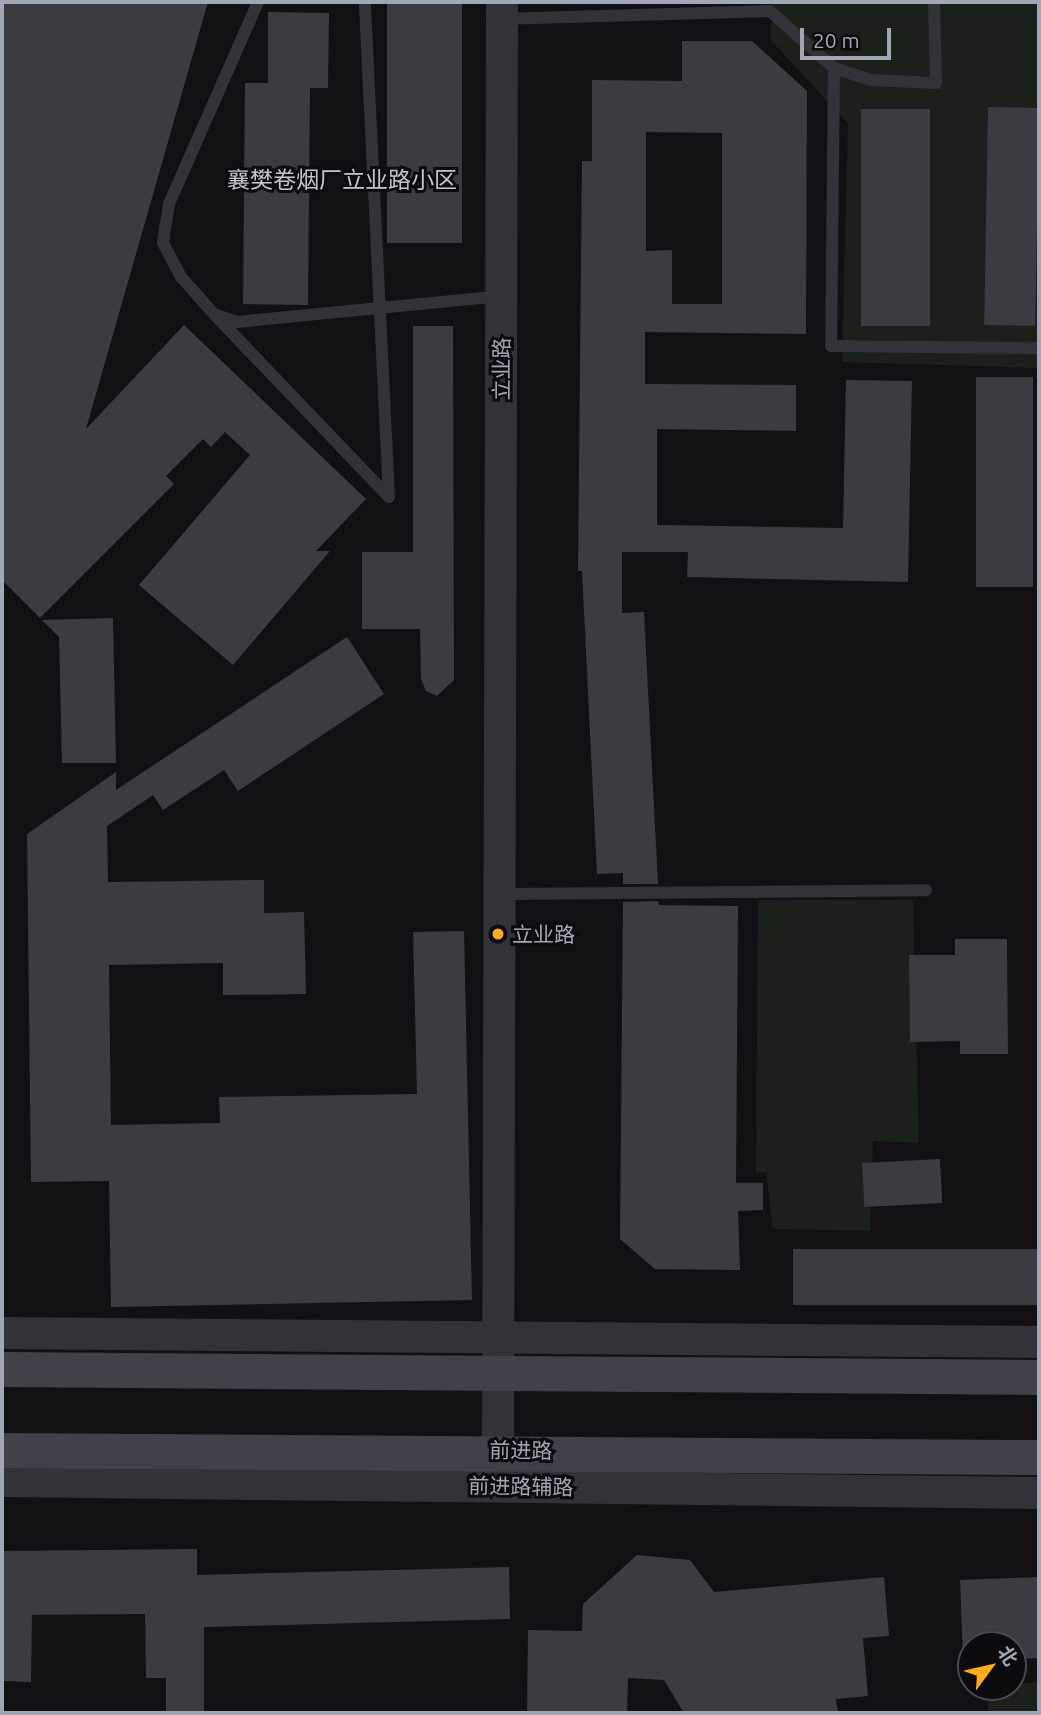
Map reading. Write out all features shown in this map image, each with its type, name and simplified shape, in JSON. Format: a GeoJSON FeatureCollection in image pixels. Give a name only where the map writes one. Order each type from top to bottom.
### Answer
{"type":"FeatureCollection","features":[{"type":"Feature","properties":{"kind":"main road"},"geometry":{"type":"LineString","coordinates":[[2,1369],[1039,1377]]}},
{"type":"Feature","properties":{"kind":"main road","name":"前进路"},"geometry":{"type":"LineString","coordinates":[[2,1450],[498,1450],[1039,1457]]}},
{"type":"Feature","properties":{"kind":"street","name":"立业路"},"geometry":{"type":"LineString","coordinates":[[498,1450],[502,11]]}},
{"type":"Feature","properties":{"kind":"street"},"geometry":{"type":"LineString","coordinates":[[2,1333],[1039,1342]]}},
{"type":"Feature","properties":{"kind":"street","name":"前进路辅路"},"geometry":{"type":"LineString","coordinates":[[2,1481],[1039,1493]]}},
{"type":"Feature","properties":{"kind":"lane"},"geometry":{"type":"LineString","coordinates":[[258,2],[169,204],[163,243],[182,278],[388,497],[377,308],[365,2]]}},
{"type":"Feature","properties":{"kind":"lane"},"geometry":{"type":"LineString","coordinates":[[502,11],[770,10],[834,68],[871,80],[936,83],[933,2]]}},
{"type":"Feature","properties":{"kind":"lane"},"geometry":{"type":"LineString","coordinates":[[834,68],[831,346],[1039,348]]}},
{"type":"Feature","properties":{"kind":"lane"},"geometry":{"type":"LineString","coordinates":[[214,314],[237,322],[501,296]]}},
{"type":"Feature","properties":{"kind":"lane"},"geometry":{"type":"LineString","coordinates":[[498,894],[926,890]]}},
{"type":"Feature","properties":{"kind":"shaded area"},"geometry":{"type":"Polygon","coordinates":[[[771,2],[1039,2],[1039,368],[842,362],[848,124],[771,40],[771,2]]]}},
{"type":"Feature","properties":{"kind":"shaded area"},"geometry":{"type":"Polygon","coordinates":[[[758,900],[913,900],[919,1143],[873,1141],[870,1231],[773,1229],[766,1172],[756,1173],[758,900]]]}},
{"type":"Feature","properties":{"kind":"shaded area"},"geometry":{"type":"Polygon","coordinates":[[[1039,1682],[1039,1713],[988,1713],[988,1701],[1027,1701],[1027,1683],[1039,1682]]]}},
{"type":"Feature","properties":{"kind":"building"},"geometry":{"type":"Polygon","coordinates":[[[2,2],[208,2],[86,429],[184,325],[366,499],[316,551],[330,551],[233,665],[139,585],[250,455],[225,432],[211,447],[203,439],[166,476],[174,484],[40,618],[2,580],[2,2]]]}},
{"type":"Feature","properties":{"kind":"building"},"geometry":{"type":"Polygon","coordinates":[[[387,2],[462,2],[462,243],[387,243],[387,2]]]}},
{"type":"Feature","properties":{"kind":"building"},"geometry":{"type":"Polygon","coordinates":[[[268,12],[329,13],[328,88],[310,88],[308,305],[243,304],[245,83],[268,83],[268,12]]]}},
{"type":"Feature","properties":{"kind":"building"},"geometry":{"type":"Polygon","coordinates":[[[682,41],[752,41],[807,91],[806,334],[645,332],[645,384],[796,385],[796,431],[657,429],[657,525],[843,528],[846,380],[912,381],[908,582],[687,577],[688,552],[622,552],[622,613],[644,612],[658,884],[623,884],[623,873],[597,874],[582,571],[578,571],[582,161],[592,161],[592,80],[682,81],[682,41]],[[646,132],[646,251],[672,250],[672,304],[722,304],[722,133],[646,132]]]}},
{"type":"Feature","properties":{"kind":"building"},"geometry":{"type":"Polygon","coordinates":[[[988,107],[1039,108],[1035,326],[984,325],[988,107]]]}},
{"type":"Feature","properties":{"kind":"building"},"geometry":{"type":"Polygon","coordinates":[[[861,109],[930,109],[930,326],[861,326],[861,109]]]}},
{"type":"Feature","properties":{"kind":"building"},"geometry":{"type":"Polygon","coordinates":[[[413,326],[453,326],[454,680],[437,696],[426,691],[421,679],[420,629],[362,629],[362,552],[413,552],[413,326]]]}},
{"type":"Feature","properties":{"kind":"building"},"geometry":{"type":"Polygon","coordinates":[[[976,377],[1033,377],[1033,587],[976,587],[976,377]]]}},
{"type":"Feature","properties":{"kind":"building"},"geometry":{"type":"Polygon","coordinates":[[[113,618],[116,763],[62,763],[59,637],[42,620],[113,618]]]}},
{"type":"Feature","properties":{"kind":"building"},"geometry":{"type":"Polygon","coordinates":[[[347,637],[384,694],[238,791],[224,770],[163,810],[153,795],[107,826],[108,882],[264,880],[264,913],[304,912],[306,994],[223,995],[223,963],[109,965],[111,1125],[220,1123],[219,1097],[417,1094],[413,932],[464,931],[472,1300],[111,1307],[109,1181],[31,1182],[27,834],[116,772],[116,790],[347,637]]]}},
{"type":"Feature","properties":{"kind":"building"},"geometry":{"type":"Polygon","coordinates":[[[658,901],[659,905],[738,906],[736,1183],[763,1183],[763,1210],[738,1211],[740,1270],[655,1269],[620,1239],[623,902],[658,901]]]}},
{"type":"Feature","properties":{"kind":"building"},"geometry":{"type":"Polygon","coordinates":[[[955,939],[1007,939],[1008,1054],[960,1054],[960,1041],[910,1042],[909,955],[955,955],[955,939]]]}},
{"type":"Feature","properties":{"kind":"building"},"geometry":{"type":"Polygon","coordinates":[[[940,1159],[942,1203],[864,1207],[862,1163],[940,1159]]]}},
{"type":"Feature","properties":{"kind":"building"},"geometry":{"type":"Polygon","coordinates":[[[793,1249],[1039,1249],[1039,1305],[793,1305],[793,1249]]]}},
{"type":"Feature","properties":{"kind":"building"},"geometry":{"type":"Polygon","coordinates":[[[197,1549],[197,1575],[509,1567],[510,1619],[204,1627],[204,1713],[166,1713],[166,1678],[146,1678],[145,1614],[32,1615],[31,1682],[2,1681],[2,1551],[197,1549]]]}},
{"type":"Feature","properties":{"kind":"building"},"geometry":{"type":"Polygon","coordinates":[[[637,1555],[690,1560],[714,1592],[884,1577],[889,1636],[863,1638],[868,1696],[836,1699],[838,1713],[684,1713],[664,1680],[628,1678],[627,1713],[527,1713],[528,1630],[582,1631],[583,1604],[637,1555]]]}},
{"type":"Feature","properties":{"kind":"building"},"geometry":{"type":"Polygon","coordinates":[[[1039,1577],[1039,1658],[1027,1658],[1027,1631],[962,1631],[960,1580],[1039,1577]]]}},
{"type":"Feature","properties":{"kind":"place","name":"立业路"},"geometry":{"type":"Point","coordinates":[498,934]}},
{"type":"Feature","properties":{"kind":"district","name":"襄樊卷烟厂立业路小区"},"geometry":{"type":"Point","coordinates":[342,180]}}]}
